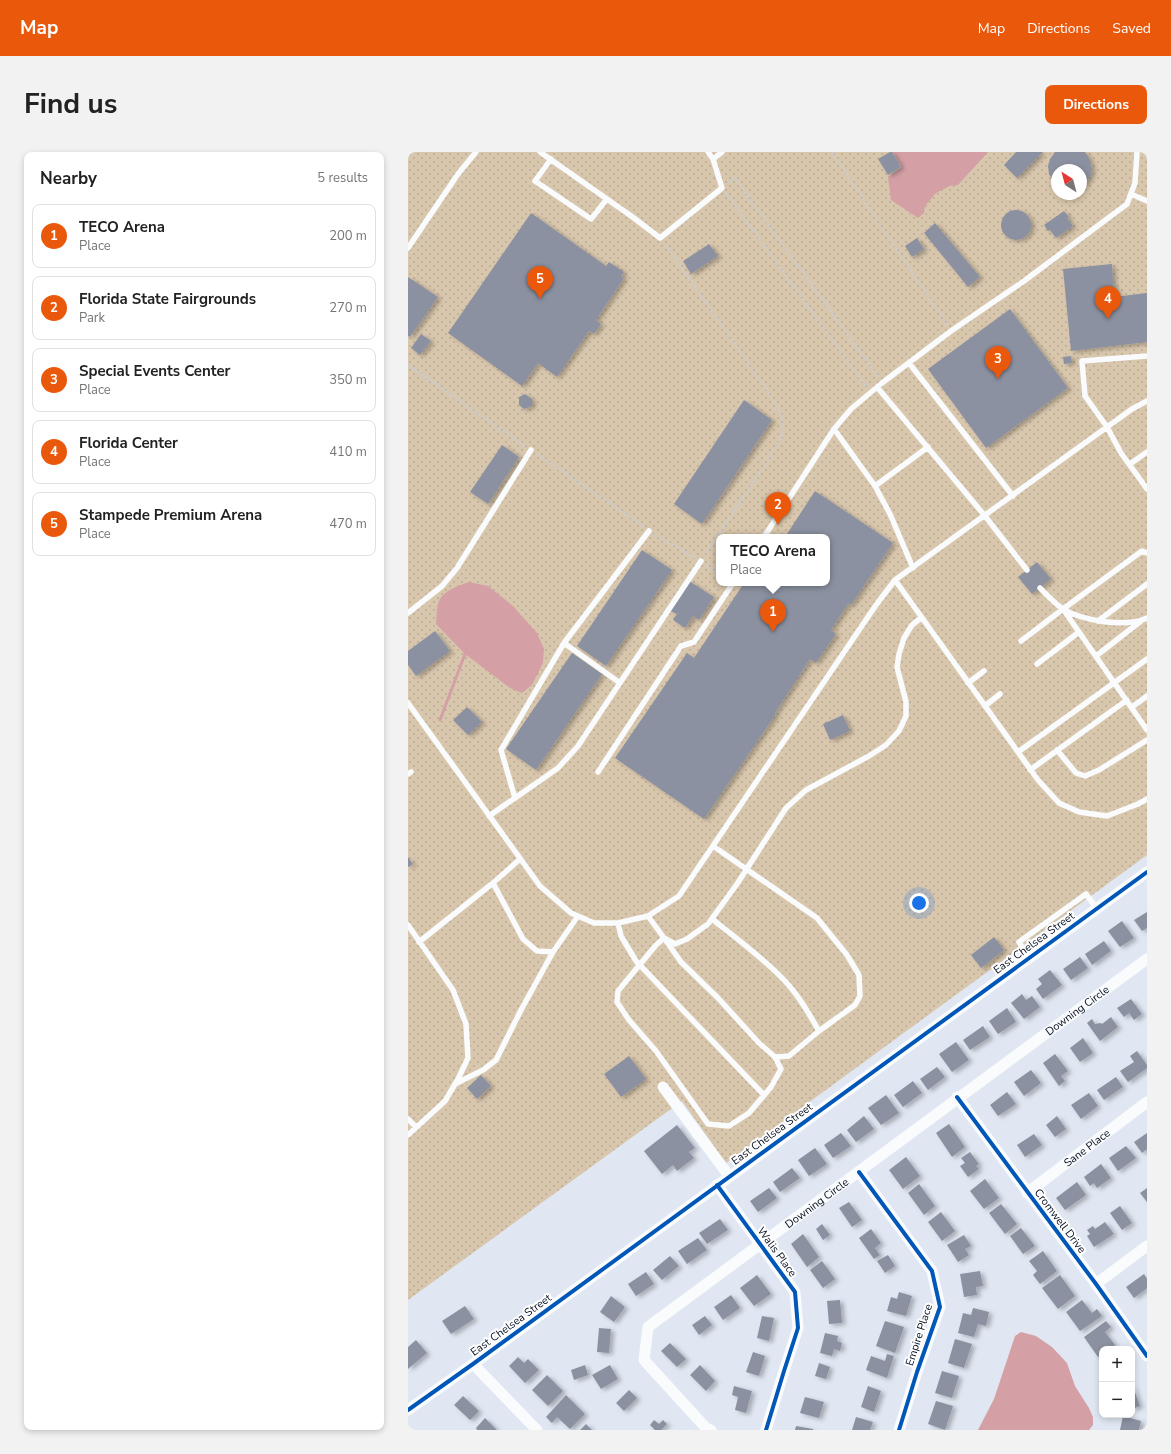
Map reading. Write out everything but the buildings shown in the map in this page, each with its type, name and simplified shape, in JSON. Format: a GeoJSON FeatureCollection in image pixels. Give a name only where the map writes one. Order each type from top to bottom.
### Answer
{"type":"FeatureCollection","features":[{"type":"Feature","properties":{"kind":"street","name":"East Chelsea Street"},"geometry":{"type":"LineString","coordinates":[[408,1410],[1147,872]]}},
{"type":"Feature","properties":{"kind":"street","name":"Downing Circle"},"geometry":{"type":"LineString","coordinates":[[711,1430],[706,1428],[644,1360],[648,1327],[859,1172],[957,1097],[1147,959]]}},
{"type":"Feature","properties":{"kind":"street"},"geometry":{"type":"LineString","coordinates":[[662,1087],[729,1176]]}},
{"type":"Feature","properties":{"kind":"street","name":"Cromwell Drive"},"geometry":{"type":"LineString","coordinates":[[957,1097],[1096,1284],[1147,1356]]}},
{"type":"Feature","properties":{"kind":"street","name":"Sane Place"},"geometry":{"type":"LineString","coordinates":[[1027,1193],[1147,1102]]}},
{"type":"Feature","properties":{"kind":"street","name":"Empire Place"},"geometry":{"type":"LineString","coordinates":[[859,1172],[932,1271],[940,1307],[917,1372],[899,1430]]}},
{"type":"Feature","properties":{"kind":"street","name":"Walis Place"},"geometry":{"type":"LineString","coordinates":[[717,1185],[795,1292],[798,1328],[766,1430]]}},
{"type":"Feature","properties":{"kind":"street"},"geometry":{"type":"LineString","coordinates":[[1096,1284],[1147,1246]]}},
{"type":"Feature","properties":{"kind":"street"},"geometry":{"type":"LineString","coordinates":[[473,1364],[537,1430]]}},
{"type":"Feature","properties":{"kind":"lane"},"geometry":{"type":"LineString","coordinates":[[408,248],[458,174],[476,152]]}},
{"type":"Feature","properties":{"kind":"lane"},"geometry":{"type":"LineString","coordinates":[[540,152],[660,238],[722,188],[713,159],[708,152]]}},
{"type":"Feature","properties":{"kind":"lane"},"geometry":{"type":"LineString","coordinates":[[713,159],[722,152]]}},
{"type":"Feature","properties":{"kind":"lane"},"geometry":{"type":"LineString","coordinates":[[766,534],[834,429],[851,409],[882,383],[1024,281],[1127,204],[1135,183],[1137,152]]}},
{"type":"Feature","properties":{"kind":"lane"},"geometry":{"type":"LineString","coordinates":[[550,159],[536,181],[591,219],[607,199]]}},
{"type":"Feature","properties":{"kind":"lane"},"geometry":{"type":"LineString","coordinates":[[1131,194],[1147,201]]}},
{"type":"Feature","properties":{"kind":"lane"},"geometry":{"type":"LineString","coordinates":[[1146,485],[1122,453],[1107,427],[1084,396],[1082,361],[1147,356]]}},
{"type":"Feature","properties":{"kind":"lane"},"geometry":{"type":"LineString","coordinates":[[909,363],[1013,496]]}},
{"type":"Feature","properties":{"kind":"lane"},"geometry":{"type":"LineString","coordinates":[[877,387],[986,516],[1027,570]]}},
{"type":"Feature","properties":{"kind":"lane"},"geometry":{"type":"LineString","coordinates":[[408,703],[540,886],[571,914],[594,924],[618,923],[648,916],[679,896],[876,605],[895,580],[986,516],[1132,409],[1147,401]]}},
{"type":"Feature","properties":{"kind":"lane"},"geometry":{"type":"LineString","coordinates":[[834,429],[876,486],[890,514],[913,568]]}},
{"type":"Feature","properties":{"kind":"lane"},"geometry":{"type":"LineString","coordinates":[[876,486],[928,447]]}},
{"type":"Feature","properties":{"kind":"lane"},"geometry":{"type":"LineString","coordinates":[[408,613],[442,586],[457,568],[531,450]]}},
{"type":"Feature","properties":{"kind":"lane"},"geometry":{"type":"LineString","coordinates":[[1130,464],[1147,452]]}},
{"type":"Feature","properties":{"kind":"lane"},"geometry":{"type":"LineString","coordinates":[[515,798],[501,750],[564,643],[649,531]]}},
{"type":"Feature","properties":{"kind":"lane"},"geometry":{"type":"LineString","coordinates":[[1021,641],[1142,551],[1147,553]]}},
{"type":"Feature","properties":{"kind":"lane"},"geometry":{"type":"LineString","coordinates":[[489,816],[558,768],[578,746],[701,561]]}},
{"type":"Feature","properties":{"kind":"lane"},"geometry":{"type":"LineString","coordinates":[[895,580],[1030,770],[1059,803],[1079,812],[1107,816],[1147,799]]}},
{"type":"Feature","properties":{"kind":"lane"},"geometry":{"type":"LineString","coordinates":[[1098,621],[1147,584]]}},
{"type":"Feature","properties":{"kind":"lane"},"geometry":{"type":"LineString","coordinates":[[598,772],[681,646],[694,642],[731,586]]}},
{"type":"Feature","properties":{"kind":"lane"},"geometry":{"type":"LineString","coordinates":[[1040,588],[1063,609],[1147,730]]}},
{"type":"Feature","properties":{"kind":"lane"},"geometry":{"type":"LineString","coordinates":[[1063,609],[1089,620],[1115,622],[1141,621]]}},
{"type":"Feature","properties":{"kind":"lane"},"geometry":{"type":"LineString","coordinates":[[664,938],[675,944],[687,939],[708,924],[747,869],[786,808],[806,790],[869,756],[886,745],[899,731],[906,716],[906,702],[897,667],[899,654],[904,638],[912,625],[921,618]]}},
{"type":"Feature","properties":{"kind":"lane"},"geometry":{"type":"LineString","coordinates":[[1096,656],[1147,618]]}},
{"type":"Feature","properties":{"kind":"lane"},"geometry":{"type":"LineString","coordinates":[[1037,664],[1079,632]]}},
{"type":"Feature","properties":{"kind":"lane"},"geometry":{"type":"LineString","coordinates":[[564,643],[620,683]]}},
{"type":"Feature","properties":{"kind":"lane"},"geometry":{"type":"LineString","coordinates":[[1018,752],[1147,659]]}},
{"type":"Feature","properties":{"kind":"lane"},"geometry":{"type":"LineString","coordinates":[[968,683],[984,670]]}},
{"type":"Feature","properties":{"kind":"lane"},"geometry":{"type":"LineString","coordinates":[[985,706],[1000,694]]}},
{"type":"Feature","properties":{"kind":"lane"},"geometry":{"type":"LineString","coordinates":[[1132,707],[1147,696]]}},
{"type":"Feature","properties":{"kind":"lane"},"geometry":{"type":"LineString","coordinates":[[1030,770],[1127,700]]}},
{"type":"Feature","properties":{"kind":"lane"},"geometry":{"type":"LineString","coordinates":[[1057,750],[1076,774],[1085,776],[1099,770],[1147,740]]}},
{"type":"Feature","properties":{"kind":"lane"},"geometry":{"type":"LineString","coordinates":[[713,846],[817,918],[847,955],[859,975],[860,996],[855,1005],[819,1031],[789,1056],[775,1057]]}},
{"type":"Feature","properties":{"kind":"lane"},"geometry":{"type":"LineString","coordinates":[[419,942],[493,883],[520,859]]}},
{"type":"Feature","properties":{"kind":"lane"},"geometry":{"type":"LineString","coordinates":[[493,883],[523,939],[537,951],[553,952]]}},
{"type":"Feature","properties":{"kind":"lane"},"geometry":{"type":"LineString","coordinates":[[1029,958],[1018,942],[1086,894],[1097,908]]}},
{"type":"Feature","properties":{"kind":"lane"},"geometry":{"type":"LineString","coordinates":[[456,1083],[483,1070],[496,1060],[521,1010],[553,952],[578,916]]}},
{"type":"Feature","properties":{"kind":"lane"},"geometry":{"type":"LineString","coordinates":[[648,916],[664,938],[681,962],[718,998],[759,1043],[775,1057],[781,1069],[771,1087],[749,1113],[729,1126],[708,1124],[656,1051],[629,1020],[617,1002],[618,991],[656,945],[664,938]]}},
{"type":"Feature","properties":{"kind":"lane"},"geometry":{"type":"LineString","coordinates":[[712,919],[756,954],[781,977],[803,1005],[819,1031]]}},
{"type":"Feature","properties":{"kind":"lane"},"geometry":{"type":"LineString","coordinates":[[618,923],[621,936],[636,960],[764,1095]]}},
{"type":"Feature","properties":{"kind":"lane"},"geometry":{"type":"LineString","coordinates":[[408,925],[453,990],[466,1024],[468,1058],[446,1101],[408,1135]]}},
{"type":"Feature","properties":{"kind":"lane"},"geometry":{"type":"LineString","coordinates":[[408,1119],[416,1128]]}},
{"type":"Feature","properties":{"kind":"path"},"geometry":{"type":"LineString","coordinates":[[832,152],[951,332]]}},
{"type":"Feature","properties":{"kind":"path"},"geometry":{"type":"LineString","coordinates":[[870,393],[722,188],[735,178],[882,383]]}},
{"type":"Feature","properties":{"kind":"path"},"geometry":{"type":"LineString","coordinates":[[660,238],[771,396],[783,419],[782,437],[719,534]]}},
{"type":"Feature","properties":{"kind":"path"},"geometry":{"type":"LineString","coordinates":[[408,365],[649,531],[701,561],[716,573]]}},
{"type":"Feature","properties":{"kind":"path"},"geometry":{"type":"LineString","coordinates":[[701,561],[716,538]]}},
{"type":"Feature","properties":{"kind":"shaded area"},"geometry":{"type":"Polygon","coordinates":[[[408,152],[1147,152],[1147,855],[726,1163],[682,1101],[408,1300],[408,152]]]}},
{"type":"Feature","properties":{"kind":"shaded area"},"geometry":{"type":"Polygon","coordinates":[[[892,152],[988,152],[958,185],[950,186],[936,193],[925,206],[924,213],[918,218],[891,200],[888,177],[902,167],[892,152]]]}},
{"type":"Feature","properties":{"kind":"shaded area"},"geometry":{"type":"Polygon","coordinates":[[[469,582],[488,586],[513,606],[537,633],[544,649],[543,663],[532,685],[522,693],[510,688],[465,654],[436,624],[438,605],[442,596],[453,588],[469,582]]]}},
{"type":"Feature","properties":{"kind":"shaded area"},"geometry":{"type":"Polygon","coordinates":[[[1021,1332],[1036,1336],[1052,1347],[1067,1363],[1075,1386],[1093,1417],[1093,1425],[1089,1430],[978,1430],[994,1399],[1015,1336],[1021,1332]]]}},
{"type":"Feature","properties":{"kind":"waterway"},"geometry":{"type":"LineString","coordinates":[[440,720],[465,654]]}},
{"type":"Feature","properties":{"kind":"cycle path"},"geometry":{"type":"LineString","coordinates":[[408,1410],[1147,872]]}},
{"type":"Feature","properties":{"kind":"cycle path"},"geometry":{"type":"LineString","coordinates":[[957,1097],[1096,1284],[1147,1356]]}},
{"type":"Feature","properties":{"kind":"cycle path"},"geometry":{"type":"LineString","coordinates":[[859,1172],[932,1271],[940,1307],[917,1372],[899,1430]]}},
{"type":"Feature","properties":{"kind":"cycle path"},"geometry":{"type":"LineString","coordinates":[[717,1185],[795,1292],[798,1328],[766,1430]]}},
{"type":"Feature","properties":{"kind":"place","name":"Stampede Premium Arena"},"geometry":{"type":"Point","coordinates":[540,299]}},
{"type":"Feature","properties":{"kind":"place","name":"Florida Center"},"geometry":{"type":"Point","coordinates":[1108,319]}},
{"type":"Feature","properties":{"kind":"place","name":"Special Events Center"},"geometry":{"type":"Point","coordinates":[998,379]}},
{"type":"Feature","properties":{"kind":"place","name":"Florida State Fairgrounds"},"geometry":{"type":"Point","coordinates":[778,525]}},
{"type":"Feature","properties":{"kind":"place","name":"TECO Arena"},"geometry":{"type":"Point","coordinates":[773,632]}}]}
